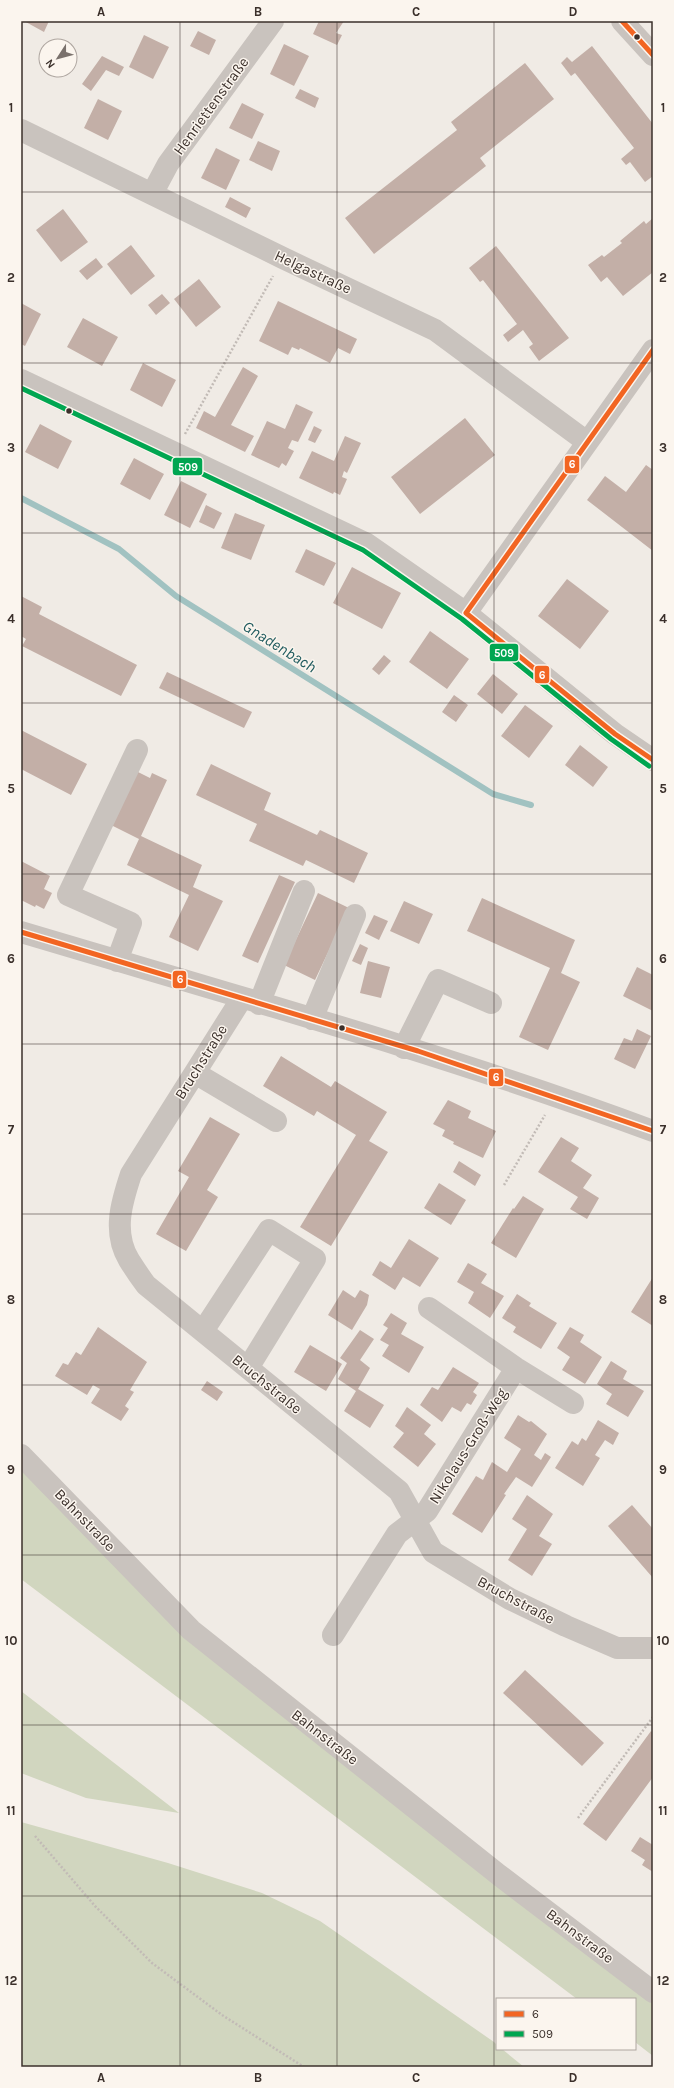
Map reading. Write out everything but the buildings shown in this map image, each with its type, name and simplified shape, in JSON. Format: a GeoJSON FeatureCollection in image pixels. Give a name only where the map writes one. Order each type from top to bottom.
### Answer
{"type":"FeatureCollection","features":[{"type":"Feature","properties":{"kind":"street","name":"Henriettenstraße"},"geometry":{"type":"LineString","coordinates":[[152,194],[168,164],[273,21]]}},
{"type":"Feature","properties":{"kind":"street"},"geometry":{"type":"LineString","coordinates":[[622,21],[653,55]]}},
{"type":"Feature","properties":{"kind":"street","name":"Helgastraße"},"geometry":{"type":"LineString","coordinates":[[21,130],[283,258],[435,330],[587,442]]}},
{"type":"Feature","properties":{"kind":"street"},"geometry":{"type":"LineString","coordinates":[[466,613],[653,350]]}},
{"type":"Feature","properties":{"kind":"street"},"geometry":{"type":"LineString","coordinates":[[21,380],[367,544],[466,613],[615,734],[653,760]]}},
{"type":"Feature","properties":{"kind":"street"},"geometry":{"type":"LineString","coordinates":[[118,961],[131,923],[68,895],[137,750]]}},
{"type":"Feature","properties":{"kind":"street","name":"Bruchstraße"},"geometry":{"type":"LineString","coordinates":[[304,892],[250,1001],[195,1073],[131,1174],[121,1204],[120,1232],[128,1259],[146,1285],[399,1490],[433,1552],[510,1599],[617,1648],[653,1648]]}},
{"type":"Feature","properties":{"kind":"street"},"geometry":{"type":"LineString","coordinates":[[312,1019],[355,915]]}},
{"type":"Feature","properties":{"kind":"street"},"geometry":{"type":"LineString","coordinates":[[21,932],[312,1019],[652,1128]]}},
{"type":"Feature","properties":{"kind":"street"},"geometry":{"type":"LineString","coordinates":[[404,1048],[438,980],[491,1003]]}},
{"type":"Feature","properties":{"kind":"street"},"geometry":{"type":"LineString","coordinates":[[195,1073],[276,1121]]}},
{"type":"Feature","properties":{"kind":"street"},"geometry":{"type":"LineString","coordinates":[[203,1331],[269,1230],[315,1259],[248,1368]]}},
{"type":"Feature","properties":{"kind":"street"},"geometry":{"type":"LineString","coordinates":[[428,1308],[516,1368],[573,1403]]}},
{"type":"Feature","properties":{"kind":"street","name":"Nikolaus-Groß-Weg"},"geometry":{"type":"LineString","coordinates":[[333,1635],[397,1534],[428,1511],[516,1368]]}},
{"type":"Feature","properties":{"kind":"street","name":"Bahnstraße"},"geometry":{"type":"LineString","coordinates":[[21,1455],[191,1630],[499,1875],[653,1992]]}},
{"type":"Feature","properties":{"kind":"path"},"geometry":{"type":"LineString","coordinates":[[175,452],[283,258]]}},
{"type":"Feature","properties":{"kind":"path"},"geometry":{"type":"LineString","coordinates":[[504,1185],[556,1097]]}},
{"type":"Feature","properties":{"kind":"path"},"geometry":{"type":"LineString","coordinates":[[578,1818],[653,1717]]}},
{"type":"Feature","properties":{"kind":"path"},"geometry":{"type":"LineString","coordinates":[[35,1836],[95,1906],[152,1963],[222,2015],[304,2067]]}},
{"type":"Feature","properties":{"kind":"green space"},"geometry":{"type":"Polygon","coordinates":[[[21,1456],[191,1630],[653,2000],[653,2056],[636,2043],[636,1998],[576,1998],[21,1579],[21,1456]]]}},
{"type":"Feature","properties":{"kind":"green space"},"geometry":{"type":"Polygon","coordinates":[[[21,1691],[179,1813],[86,1798],[21,1773],[21,1691]]]}},
{"type":"Feature","properties":{"kind":"green space"},"geometry":{"type":"Polygon","coordinates":[[[21,1822],[168,1863],[262,1893],[320,1921],[494,2042],[496,2044],[496,2050],[503,2050],[524,2067],[21,2067],[21,1822]]]}},
{"type":"Feature","properties":{"kind":"waterway","name":"Gnadenbach"},"geometry":{"type":"LineString","coordinates":[[21,498],[119,549],[176,596],[493,794],[531,805]]}},
{"type":"Feature","properties":{"kind":"transit line","name":"6"},"geometry":{"type":"LineString","coordinates":[[622,21],[653,55]]}},
{"type":"Feature","properties":{"kind":"transit line","name":"6"},"geometry":{"type":"LineString","coordinates":[[653,350],[466,613],[615,734],[653,760]]}},
{"type":"Feature","properties":{"kind":"transit line","name":"509"},"geometry":{"type":"LineString","coordinates":[[21,388],[363,550],[462,619],[611,739],[649,766]]}},
{"type":"Feature","properties":{"kind":"transit line","name":"6"},"geometry":{"type":"LineString","coordinates":[[21,932],[418,1051],[653,1131]]}}]}
